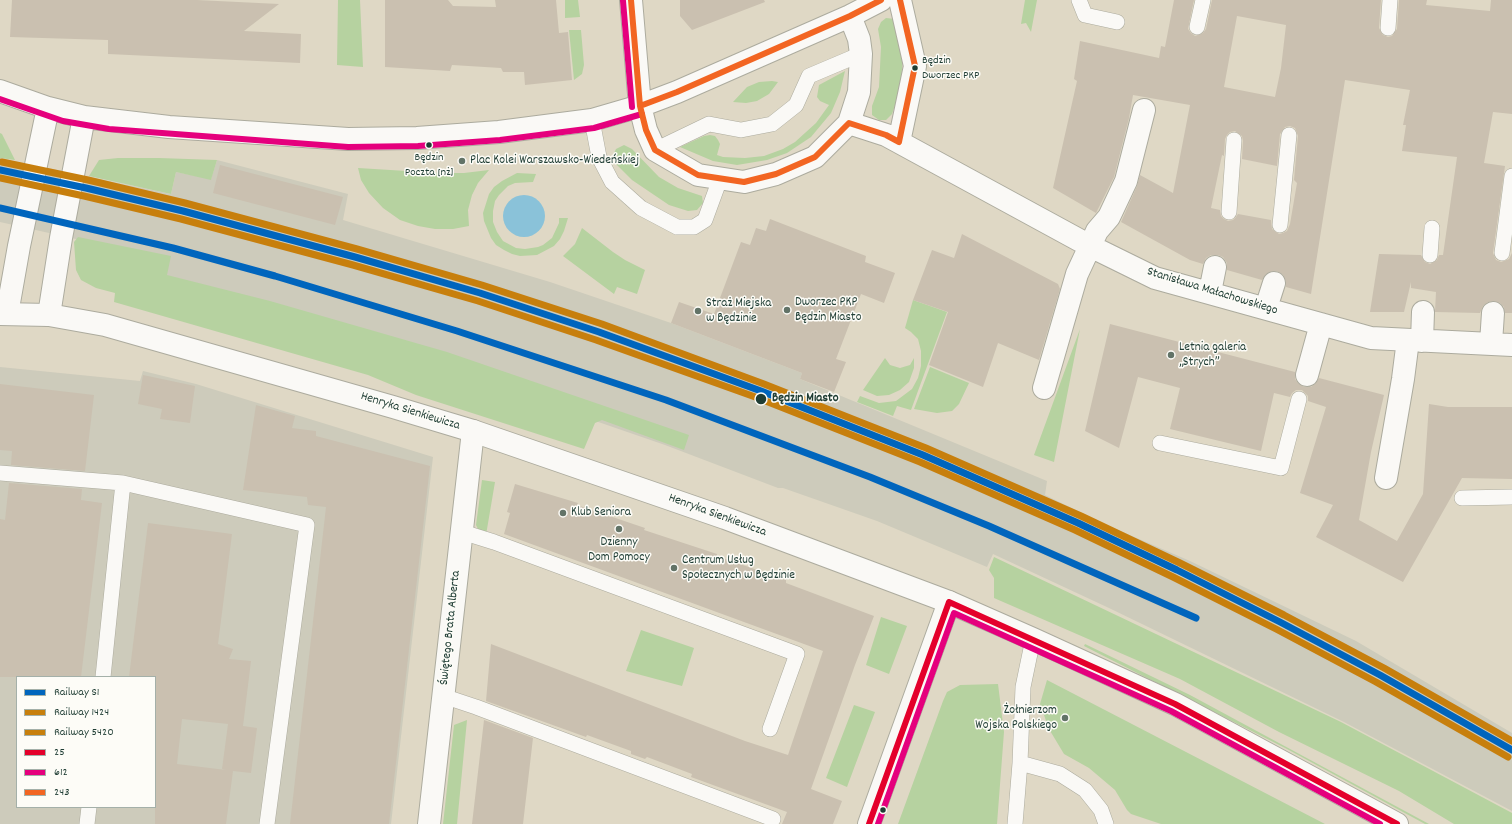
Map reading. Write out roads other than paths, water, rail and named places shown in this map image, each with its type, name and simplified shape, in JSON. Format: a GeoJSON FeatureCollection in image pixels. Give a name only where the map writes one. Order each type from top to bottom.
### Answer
{"type":"FeatureCollection","features":[{"type":"Feature","properties":{"kind":"street"},"geometry":{"type":"LineString","coordinates":[[631,0],[640,106],[646,130],[655,150],[698,176],[744,182],[776,174],[815,157],[849,123],[859,92],[862,54],[859,39],[850,16]]}},
{"type":"Feature","properties":{"kind":"street"},"geometry":{"type":"LineString","coordinates":[[0,91],[48,108],[84,117],[161,126],[348,140],[417,138],[499,132],[592,120],[640,106],[677,92],[850,16],[880,0]]}},
{"type":"Feature","properties":{"kind":"street"},"geometry":{"type":"LineString","coordinates":[[899,142],[915,66],[900,0]]}},
{"type":"Feature","properties":{"kind":"street"},"geometry":{"type":"LineString","coordinates":[[4,314],[48,108]]}},
{"type":"Feature","properties":{"kind":"street"},"geometry":{"type":"LineString","coordinates":[[1044,388],[1077,274],[1097,231],[1109,217],[1126,181],[1144,110]]}},
{"type":"Feature","properties":{"kind":"street"},"geometry":{"type":"LineString","coordinates":[[49,315],[61,238],[84,117]]}},
{"type":"Feature","properties":{"kind":"street","name":"Stanisława Małachowskiego"},"geometry":{"type":"LineString","coordinates":[[849,123],[886,135],[1090,246],[1155,278],[1210,292],[1371,338],[1502,344]]}},
{"type":"Feature","properties":{"kind":"street"},"geometry":{"type":"LineString","coordinates":[[1210,292],[1215,267]]}},
{"type":"Feature","properties":{"kind":"street"},"geometry":{"type":"LineString","coordinates":[[1266,308],[1274,283]]}},
{"type":"Feature","properties":{"kind":"street"},"geometry":{"type":"LineString","coordinates":[[1386,478],[1403,379],[1424,312]]}},
{"type":"Feature","properties":{"kind":"street"},"geometry":{"type":"LineString","coordinates":[[1493,313],[1502,344]]}},
{"type":"Feature","properties":{"kind":"street","name":"Henryka Sienkiewicza"},"geometry":{"type":"LineString","coordinates":[[4,314],[49,315],[105,325],[393,406],[473,431],[725,518],[949,602],[1033,638],[1175,704],[1396,824]]}},
{"type":"Feature","properties":{"kind":"street"},"geometry":{"type":"LineString","coordinates":[[1307,375],[1321,324]]}},
{"type":"Feature","properties":{"kind":"street","name":"Świętego Brata Alberta"},"geometry":{"type":"LineString","coordinates":[[429,824],[473,431]]}},
{"type":"Feature","properties":{"kind":"street"},"geometry":{"type":"LineString","coordinates":[[869,824],[949,602]]}},
{"type":"Feature","properties":{"kind":"lane"},"geometry":{"type":"LineString","coordinates":[[1079,0],[1085,14],[1117,22]]}},
{"type":"Feature","properties":{"kind":"lane"},"geometry":{"type":"LineString","coordinates":[[1197,27],[1203,0]]}},
{"type":"Feature","properties":{"kind":"lane"},"geometry":{"type":"LineString","coordinates":[[1388,28],[1390,0]]}},
{"type":"Feature","properties":{"kind":"lane"},"geometry":{"type":"LineString","coordinates":[[655,150],[709,124],[741,130],[772,124],[796,105],[809,76],[862,54]]}},
{"type":"Feature","properties":{"kind":"lane"},"geometry":{"type":"LineString","coordinates":[[592,120],[599,157],[612,182],[640,208],[676,227],[694,227],[705,220],[720,180]]}},
{"type":"Feature","properties":{"kind":"lane"},"geometry":{"type":"LineString","coordinates":[[1280,225],[1289,135]]}},
{"type":"Feature","properties":{"kind":"lane"},"geometry":{"type":"LineString","coordinates":[[1229,212],[1234,140]]}},
{"type":"Feature","properties":{"kind":"lane"},"geometry":{"type":"LineString","coordinates":[[1502,253],[1512,176]]}},
{"type":"Feature","properties":{"kind":"lane"},"geometry":{"type":"LineString","coordinates":[[1430,255],[1432,228]]}},
{"type":"Feature","properties":{"kind":"lane"},"geometry":{"type":"LineString","coordinates":[[1160,443],[1281,468],[1299,399]]}},
{"type":"Feature","properties":{"kind":"lane"},"geometry":{"type":"LineString","coordinates":[[0,473],[123,483],[306,525],[267,824]]}},
{"type":"Feature","properties":{"kind":"lane"},"geometry":{"type":"LineString","coordinates":[[103,676],[123,483]]}},
{"type":"Feature","properties":{"kind":"lane"},"geometry":{"type":"LineString","coordinates":[[1462,498],[1512,497]]}},
{"type":"Feature","properties":{"kind":"lane"},"geometry":{"type":"LineString","coordinates":[[462,532],[502,545],[797,654],[770,730]]}},
{"type":"Feature","properties":{"kind":"lane"},"geometry":{"type":"LineString","coordinates":[[1015,824],[1020,763],[1023,687],[1033,638]]}},
{"type":"Feature","properties":{"kind":"lane"},"geometry":{"type":"LineString","coordinates":[[443,696],[476,707],[773,819]]}},
{"type":"Feature","properties":{"kind":"lane"},"geometry":{"type":"LineString","coordinates":[[1020,763],[1060,774],[1085,790],[1101,810],[1106,824]]}},
{"type":"Feature","properties":{"kind":"lane"},"geometry":{"type":"LineString","coordinates":[[87,824],[89,808]]}},
{"type":"Feature","properties":{"kind":"water"},"geometry":{"type":"Polygon","coordinates":[[[520,195],[528,195],[536,198],[542,204],[545,216],[542,228],[536,234],[528,237],[520,237],[512,234],[506,228],[503,220],[503,212],[506,204],[512,198],[520,195]]]}},
{"type":"Feature","properties":{"kind":"rail line","name":"5420"},"geometry":{"type":"LineString","coordinates":[[2,162],[88,180],[185,203],[357,249],[482,285],[602,324],[764,384],[926,448],[1081,516],[1180,563],[1284,615],[1384,668],[1512,741]]}},
{"type":"Feature","properties":{"kind":"rail line","name":"S1"},"geometry":{"type":"LineString","coordinates":[[0,170],[86,188],[183,211],[355,257],[480,293],[599,332],[761,391],[923,455],[1078,523],[1177,570],[1380,675],[1512,750]]}},
{"type":"Feature","properties":{"kind":"rail line","name":"1424"},"geometry":{"type":"LineString","coordinates":[[0,178],[181,219],[353,265],[478,301],[596,340],[758,398],[920,462],[1075,530],[1276,629],[1376,682],[1508,757]]}},
{"type":"Feature","properties":{"kind":"rail line","name":"S1"},"geometry":{"type":"LineString","coordinates":[[0,208],[173,248],[275,276],[457,331],[666,400],[870,477],[989,526],[1196,618]]}},
{"type":"Feature","properties":{"kind":"place","name":"Będzin Dworzec PKP"},"geometry":{"type":"Point","coordinates":[915,68]}},
{"type":"Feature","properties":{"kind":"place","name":"Będzin Poczta [nż]"},"geometry":{"type":"Point","coordinates":[429,145]}},
{"type":"Feature","properties":{"kind":"place","name":"Plac Kolei Warszawsko-Wiedeńskiej"},"geometry":{"type":"Point","coordinates":[462,161]}},
{"type":"Feature","properties":{"kind":"place","name":"Dworzec PKP Będzin Miasto"},"geometry":{"type":"Point","coordinates":[787,310]}},
{"type":"Feature","properties":{"kind":"place","name":"Straż Miejska w Będzinie"},"geometry":{"type":"Point","coordinates":[698,311]}},
{"type":"Feature","properties":{"kind":"place","name":"Letnia galeria „Strych”"},"geometry":{"type":"Point","coordinates":[1171,355]}},
{"type":"Feature","properties":{"kind":"place","name":"Będzin Miasto"},"geometry":{"type":"Point","coordinates":[761,399]}},
{"type":"Feature","properties":{"kind":"place","name":"Klub Seniora"},"geometry":{"type":"Point","coordinates":[563,513]}},
{"type":"Feature","properties":{"kind":"place","name":"Dzienny Dom Pomocy"},"geometry":{"type":"Point","coordinates":[619,529]}},
{"type":"Feature","properties":{"kind":"place","name":"Centrum Usług Społecznych w Będzinie"},"geometry":{"type":"Point","coordinates":[674,568]}},
{"type":"Feature","properties":{"kind":"place","name":"Żołnierzom Wojska Polskiego"},"geometry":{"type":"Point","coordinates":[1065,718]}}]}
